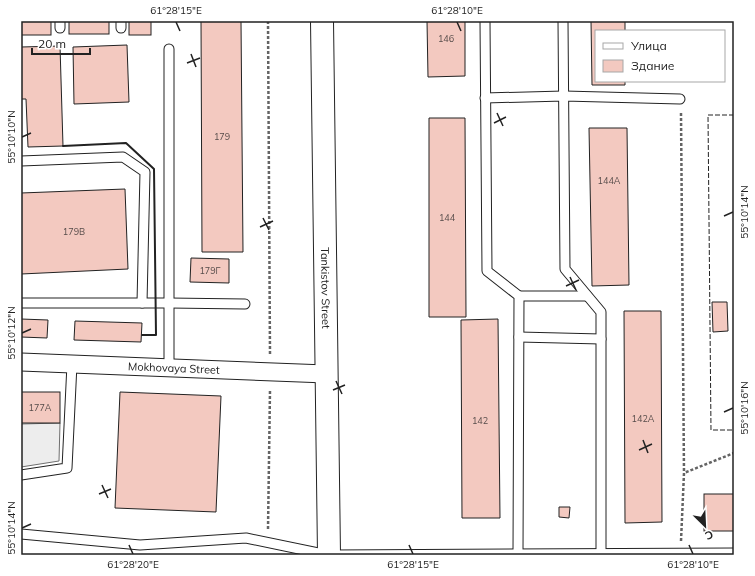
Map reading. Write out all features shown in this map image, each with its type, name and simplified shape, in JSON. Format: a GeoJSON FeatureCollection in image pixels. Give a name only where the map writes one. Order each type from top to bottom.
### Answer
{"type":"FeatureCollection","features":[{"type":"Feature","properties":{"kind":"main road","name":"Tankistov Street"},"geometry":{"type":"LineString","coordinates":[[322,21],[328,555]]}},
{"type":"Feature","properties":{"kind":"street","name":"Mokhovaya Street"},"geometry":{"type":"LineString","coordinates":[[21,362],[326,374]]}},
{"type":"Feature","properties":{"kind":"lane"},"geometry":{"type":"LineString","coordinates":[[485,21],[487,271],[519,296],[587,296]]}},
{"type":"Feature","properties":{"kind":"lane"},"geometry":{"type":"LineString","coordinates":[[563,21],[565,269],[601,312],[601,553]]}},
{"type":"Feature","properties":{"kind":"lane"},"geometry":{"type":"LineString","coordinates":[[169,49],[169,368]]}},
{"type":"Feature","properties":{"kind":"lane"},"geometry":{"type":"LineString","coordinates":[[485,98],[564,96],[680,99]]}},
{"type":"Feature","properties":{"kind":"lane"},"geometry":{"type":"LineString","coordinates":[[21,161],[123,157],[145,172],[142,303]]}},
{"type":"Feature","properties":{"kind":"lane"},"geometry":{"type":"LineString","coordinates":[[518,554],[519,296]]}},
{"type":"Feature","properties":{"kind":"lane"},"geometry":{"type":"LineString","coordinates":[[21,303],[245,304]]}},
{"type":"Feature","properties":{"kind":"lane"},"geometry":{"type":"LineString","coordinates":[[519,338],[601,339]]}},
{"type":"Feature","properties":{"kind":"lane"},"geometry":{"type":"LineString","coordinates":[[21,475],[67,468],[72,364]]}},
{"type":"Feature","properties":{"kind":"lane"},"geometry":{"type":"LineString","coordinates":[[21,534],[140,545],[246,538],[328,555]]}},
{"type":"Feature","properties":{"kind":"lane"},"geometry":{"type":"LineString","coordinates":[[140,545],[140,555]]}},
{"type":"Feature","properties":{"kind":"lane"},"geometry":{"type":"LineString","coordinates":[[332,555],[734,553]]}},
{"type":"Feature","properties":{"kind":"path"},"geometry":{"type":"LineString","coordinates":[[268,21],[270,371],[268,543]]}},
{"type":"Feature","properties":{"kind":"path"},"geometry":{"type":"LineString","coordinates":[[680,99],[684,473],[681,553]]}},
{"type":"Feature","properties":{"kind":"path"},"geometry":{"type":"LineString","coordinates":[[684,473],[734,454]]}},
{"type":"Feature","properties":{"kind":"shaded area"},"geometry":{"type":"Polygon","coordinates":[[[60,423],[59,461],[21,467],[21,424],[60,423]]]}},
{"type":"Feature","properties":{"kind":"building"},"geometry":{"type":"Polygon","coordinates":[[[21,21],[51,21],[51,35],[21,35],[21,21]]]}},
{"type":"Feature","properties":{"kind":"building"},"geometry":{"type":"Polygon","coordinates":[[[69,21],[109,21],[109,34],[69,34],[69,21]]]}},
{"type":"Feature","properties":{"kind":"building"},"geometry":{"type":"Polygon","coordinates":[[[129,21],[151,21],[151,35],[129,35],[129,21]]]}},
{"type":"Feature","properties":{"kind":"building"},"geometry":{"type":"Polygon","coordinates":[[[201,21],[241,21],[243,252],[202,252],[201,21]]]}},
{"type":"Feature","properties":{"kind":"building"},"geometry":{"type":"Polygon","coordinates":[[[427,21],[465,21],[465,76],[428,77],[427,21]]]}},
{"type":"Feature","properties":{"kind":"building"},"geometry":{"type":"Polygon","coordinates":[[[591,21],[625,21],[625,30],[595,30],[595,82],[625,82],[625,85],[592,85],[591,21]]]}},
{"type":"Feature","properties":{"kind":"building"},"geometry":{"type":"Polygon","coordinates":[[[127,45],[129,102],[74,104],[73,47],[127,45]]]}},
{"type":"Feature","properties":{"kind":"building"},"geometry":{"type":"Polygon","coordinates":[[[60,46],[63,146],[28,147],[26,99],[21,99],[21,47],[60,46]]]}},
{"type":"Feature","properties":{"kind":"building"},"geometry":{"type":"Polygon","coordinates":[[[429,118],[465,118],[466,317],[429,317],[429,118]]]}},
{"type":"Feature","properties":{"kind":"building"},"geometry":{"type":"Polygon","coordinates":[[[589,128],[627,128],[629,285],[592,286],[589,128]]]}},
{"type":"Feature","properties":{"kind":"building"},"geometry":{"type":"Polygon","coordinates":[[[125,189],[128,269],[21,274],[21,193],[125,189]]]}},
{"type":"Feature","properties":{"kind":"building"},"geometry":{"type":"Polygon","coordinates":[[[191,258],[229,259],[229,283],[190,282],[191,258]]]}},
{"type":"Feature","properties":{"kind":"building"},"geometry":{"type":"Polygon","coordinates":[[[712,302],[727,302],[728,331],[713,332],[712,302]]]}},
{"type":"Feature","properties":{"kind":"building"},"geometry":{"type":"Polygon","coordinates":[[[624,311],[661,311],[662,522],[625,523],[624,311]]]}},
{"type":"Feature","properties":{"kind":"building"},"geometry":{"type":"Polygon","coordinates":[[[21,319],[48,320],[47,338],[21,337],[21,319]]]}},
{"type":"Feature","properties":{"kind":"building"},"geometry":{"type":"Polygon","coordinates":[[[498,319],[500,518],[462,518],[461,320],[498,319]]]}},
{"type":"Feature","properties":{"kind":"building"},"geometry":{"type":"Polygon","coordinates":[[[75,321],[142,323],[141,342],[74,340],[75,321]]]}},
{"type":"Feature","properties":{"kind":"building"},"geometry":{"type":"Polygon","coordinates":[[[21,392],[60,392],[60,423],[21,423],[21,392]]]}},
{"type":"Feature","properties":{"kind":"building"},"geometry":{"type":"Polygon","coordinates":[[[120,392],[221,396],[216,512],[115,508],[120,392]]]}},
{"type":"Feature","properties":{"kind":"building"},"geometry":{"type":"Polygon","coordinates":[[[704,494],[734,494],[734,531],[704,531],[704,494]]]}},
{"type":"Feature","properties":{"kind":"building"},"geometry":{"type":"Polygon","coordinates":[[[559,507],[570,507],[569,518],[559,517],[559,507]]]}},
{"type":"Feature","properties":{"kind":"fence"},"geometry":{"type":"LineString","coordinates":[[734,115],[708,115],[711,430],[734,430]]}},
{"type":"Feature","properties":{"kind":"wall"},"geometry":{"type":"LineString","coordinates":[[63,146],[126,143],[154,169],[156,335],[142,335]]}}]}
